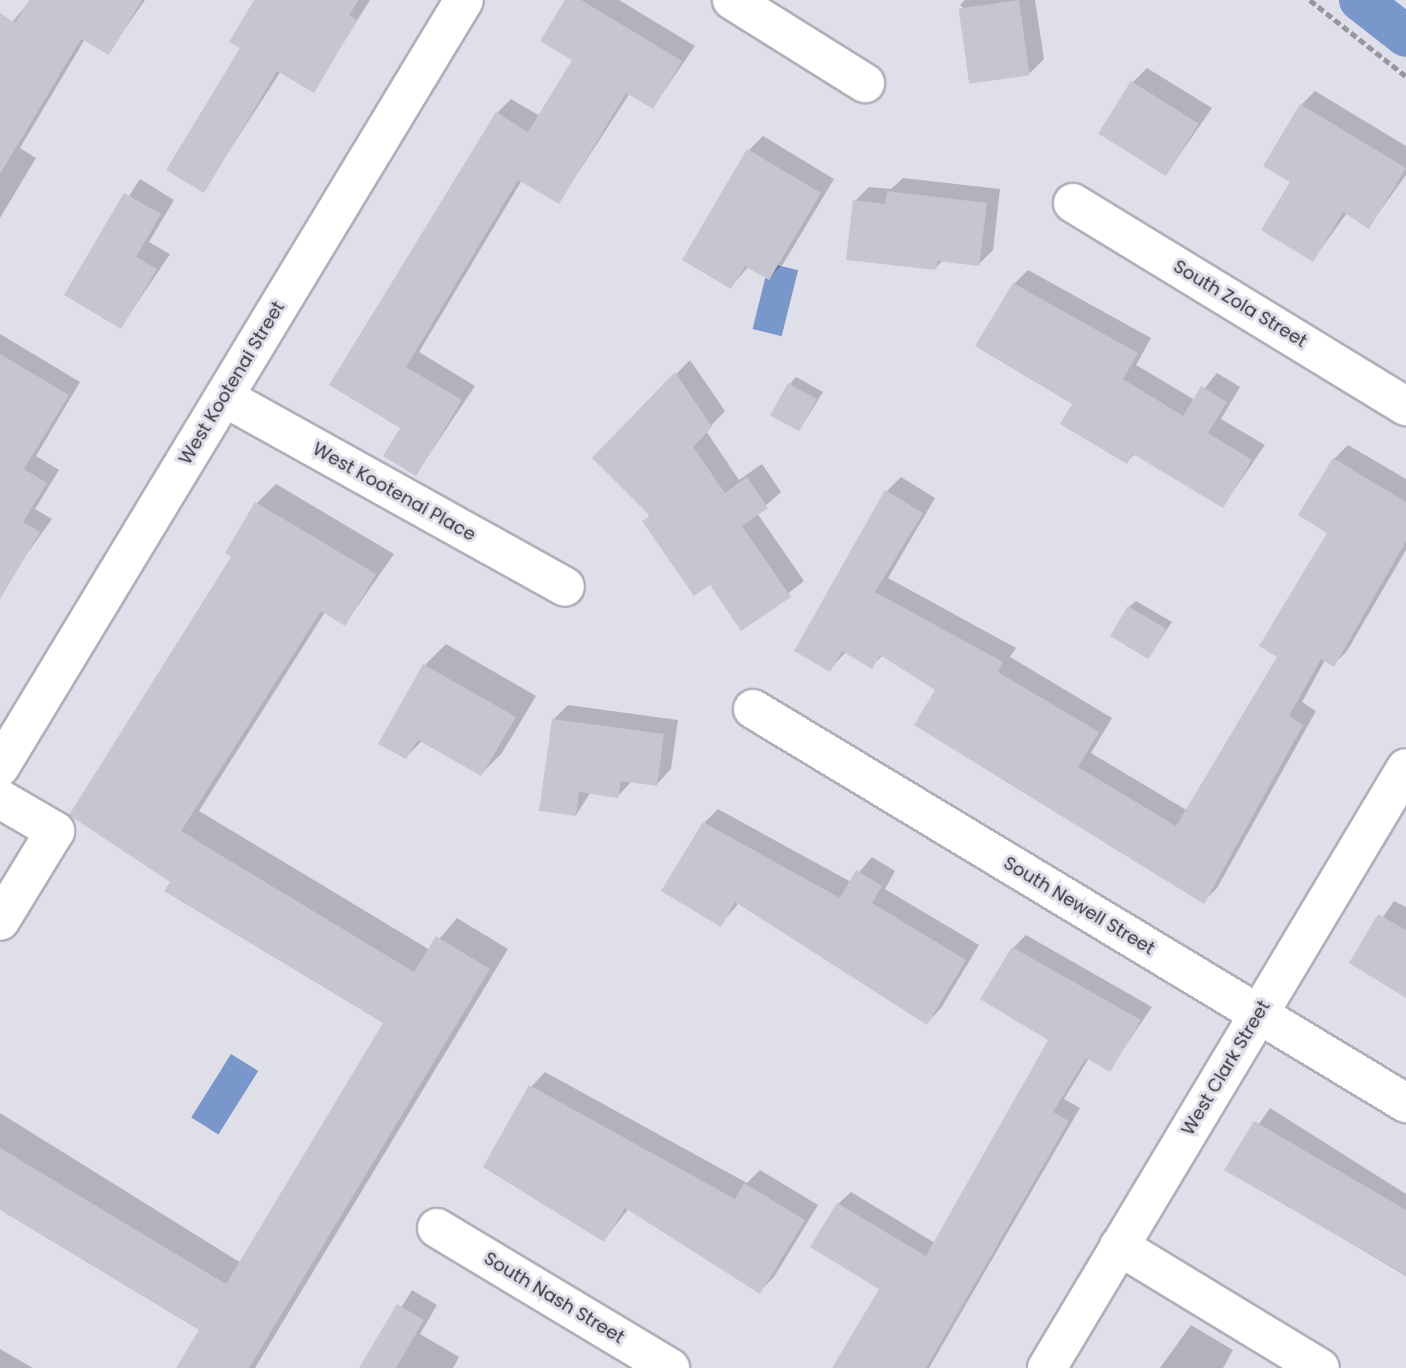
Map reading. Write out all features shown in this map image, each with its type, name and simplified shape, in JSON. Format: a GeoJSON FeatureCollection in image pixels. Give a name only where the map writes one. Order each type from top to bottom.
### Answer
{"type":"FeatureCollection","features":[{"type":"Feature","properties":{"kind":"street","name":"West Kootenai Street"},"geometry":{"type":"LineString","coordinates":[[0,767],[464,0]]}},
{"type":"Feature","properties":{"kind":"street"},"geometry":{"type":"LineString","coordinates":[[732,0],[865,83]]}},
{"type":"Feature","properties":{"kind":"street","name":"South Zola Street"},"geometry":{"type":"LineString","coordinates":[[1073,203],[1406,406]]}},
{"type":"Feature","properties":{"kind":"street","name":"West Kootenai Place"},"geometry":{"type":"LineString","coordinates":[[224,397],[565,587]]}},
{"type":"Feature","properties":{"kind":"street","name":"South Newell Street"},"geometry":{"type":"LineString","coordinates":[[752,709],[1406,1103]]}},
{"type":"Feature","properties":{"kind":"street","name":"West Clark Street"},"geometry":{"type":"LineString","coordinates":[[1046,1368],[1406,768]]}},
{"type":"Feature","properties":{"kind":"street"},"geometry":{"type":"LineString","coordinates":[[0,799],[55,831],[0,921]]}},
{"type":"Feature","properties":{"kind":"street","name":"South Nash Street"},"geometry":{"type":"LineString","coordinates":[[437,1228],[670,1368]]}},
{"type":"Feature","properties":{"kind":"street"},"geometry":{"type":"LineString","coordinates":[[1119,1246],[1320,1368]]}},
{"type":"Feature","properties":{"kind":"path"},"geometry":{"type":"LineString","coordinates":[[1310,0],[1406,76]]}},
{"type":"Feature","properties":{"kind":"water"},"geometry":{"type":"Polygon","coordinates":[[[769,263],[798,270],[782,336],[753,329],[769,263]]]}},
{"type":"Feature","properties":{"kind":"water"},"geometry":{"type":"Polygon","coordinates":[[[231,1054],[258,1071],[218,1135],[191,1118],[231,1054]]]}},
{"type":"Feature","properties":{"kind":"building"},"geometry":{"type":"Polygon","coordinates":[[[29,0],[142,0],[109,55],[81,39],[0,174],[0,13],[15,23],[29,0]]]}},
{"type":"Feature","properties":{"kind":"building"},"geometry":{"type":"Polygon","coordinates":[[[254,0],[359,0],[349,15],[357,20],[314,93],[277,71],[204,193],[166,170],[240,48],[229,42],[254,0]]]}},
{"type":"Feature","properties":{"kind":"building"},"geometry":{"type":"Polygon","coordinates":[[[565,0],[581,0],[682,61],[653,109],[626,93],[559,204],[518,180],[406,367],[462,400],[416,476],[383,456],[400,428],[329,385],[496,112],[528,132],[572,60],[540,41],[565,0]]]}},
{"type":"Feature","properties":{"kind":"building"},"geometry":{"type":"Polygon","coordinates":[[[1019,0],[1030,75],[969,84],[959,8],[1019,0]]]}},
{"type":"Feature","properties":{"kind":"building"},"geometry":{"type":"Polygon","coordinates":[[[1131,81],[1199,123],[1166,176],[1098,134],[1131,81]]]}},
{"type":"Feature","properties":{"kind":"building"},"geometry":{"type":"Polygon","coordinates":[[[1300,104],[1406,168],[1369,229],[1343,212],[1313,262],[1261,230],[1290,182],[1263,166],[1300,104]]]}},
{"type":"Feature","properties":{"kind":"building"},"geometry":{"type":"Polygon","coordinates":[[[747,149],[821,193],[769,280],[745,266],[731,289],[682,260],[747,149]]]}},
{"type":"Feature","properties":{"kind":"building"},"geometry":{"type":"Polygon","coordinates":[[[887,191],[987,203],[979,266],[937,261],[936,270],[846,260],[853,200],[885,204],[887,191]]]}},
{"type":"Feature","properties":{"kind":"building"},"geometry":{"type":"Polygon","coordinates":[[[124,193],[161,214],[136,257],[157,269],[121,329],[64,295],[124,193]]]}},
{"type":"Feature","properties":{"kind":"building"},"geometry":{"type":"Polygon","coordinates":[[[1013,283],[1138,353],[1123,379],[1183,416],[1201,386],[1227,402],[1208,433],[1252,460],[1223,508],[1133,454],[1127,464],[1060,424],[1072,404],[975,346],[1013,283]]]}},
{"type":"Feature","properties":{"kind":"building"},"geometry":{"type":"Polygon","coordinates":[[[0,354],[69,395],[24,469],[47,483],[23,522],[40,532],[0,599],[0,354]]]}},
{"type":"Feature","properties":{"kind":"building"},"geometry":{"type":"Polygon","coordinates":[[[675,372],[712,427],[693,447],[725,493],[747,477],[768,508],[742,526],[791,597],[741,631],[710,585],[694,596],[642,521],[650,516],[592,458],[675,372]]]}},
{"type":"Feature","properties":{"kind":"building"},"geometry":{"type":"Polygon","coordinates":[[[788,383],[817,399],[799,431],[770,415],[788,383]]]}},
{"type":"Feature","properties":{"kind":"building"},"geometry":{"type":"Polygon","coordinates":[[[1333,458],[1406,502],[1406,541],[1334,667],[1321,659],[1289,716],[1303,725],[1204,904],[914,725],[935,690],[880,655],[872,669],[842,651],[830,672],[794,651],[885,490],[923,513],[875,592],[1003,662],[998,672],[1099,732],[1078,767],[1176,826],[1277,657],[1259,646],[1327,533],[1298,515],[1333,458]]]}},
{"type":"Feature","properties":{"kind":"building"},"geometry":{"type":"Polygon","coordinates":[[[255,502],[376,574],[345,626],[321,611],[181,831],[414,972],[436,936],[490,969],[249,1368],[176,1368],[199,1330],[0,1210],[0,1148],[226,1284],[383,1023],[164,891],[170,882],[69,815],[231,557],[225,553],[255,502]]]}},
{"type":"Feature","properties":{"kind":"building"},"geometry":{"type":"Polygon","coordinates":[[[1128,606],[1167,629],[1149,659],[1110,636],[1128,606]]]}},
{"type":"Feature","properties":{"kind":"building"},"geometry":{"type":"Polygon","coordinates":[[[423,664],[516,717],[481,776],[418,740],[406,759],[378,744],[423,664]]]}},
{"type":"Feature","properties":{"kind":"building"},"geometry":{"type":"Polygon","coordinates":[[[552,719],[664,734],[657,786],[621,781],[618,798],[579,792],[576,816],[539,811],[552,719]]]}},
{"type":"Feature","properties":{"kind":"building"},"geometry":{"type":"Polygon","coordinates":[[[703,822],[840,898],[856,870],[882,886],[872,903],[966,960],[927,1025],[735,902],[721,927],[661,891],[703,822]]]}},
{"type":"Feature","properties":{"kind":"building"},"geometry":{"type":"Polygon","coordinates":[[[1378,914],[1406,930],[1406,998],[1349,963],[1378,914]]]}},
{"type":"Feature","properties":{"kind":"building"},"geometry":{"type":"Polygon","coordinates":[[[1012,947],[1141,1020],[1110,1072],[1086,1058],[1053,1112],[1069,1121],[926,1368],[832,1368],[879,1289],[810,1247],[837,1203],[926,1256],[1048,1040],[980,999],[1012,947]]]}},
{"type":"Feature","properties":{"kind":"building"},"geometry":{"type":"Polygon","coordinates":[[[529,1085],[735,1199],[744,1183],[805,1220],[760,1294],[625,1208],[604,1242],[483,1167],[529,1085]]]}},
{"type":"Feature","properties":{"kind":"building"},"geometry":{"type":"Polygon","coordinates":[[[1254,1121],[1406,1210],[1406,1275],[1224,1170],[1254,1121]]]}},
{"type":"Feature","properties":{"kind":"building"},"geometry":{"type":"Polygon","coordinates":[[[397,1304],[424,1320],[396,1368],[359,1368],[397,1304]]]}},
{"type":"Feature","properties":{"kind":"waterway"},"geometry":{"type":"LineString","coordinates":[[1360,0],[1406,36]]}}]}
